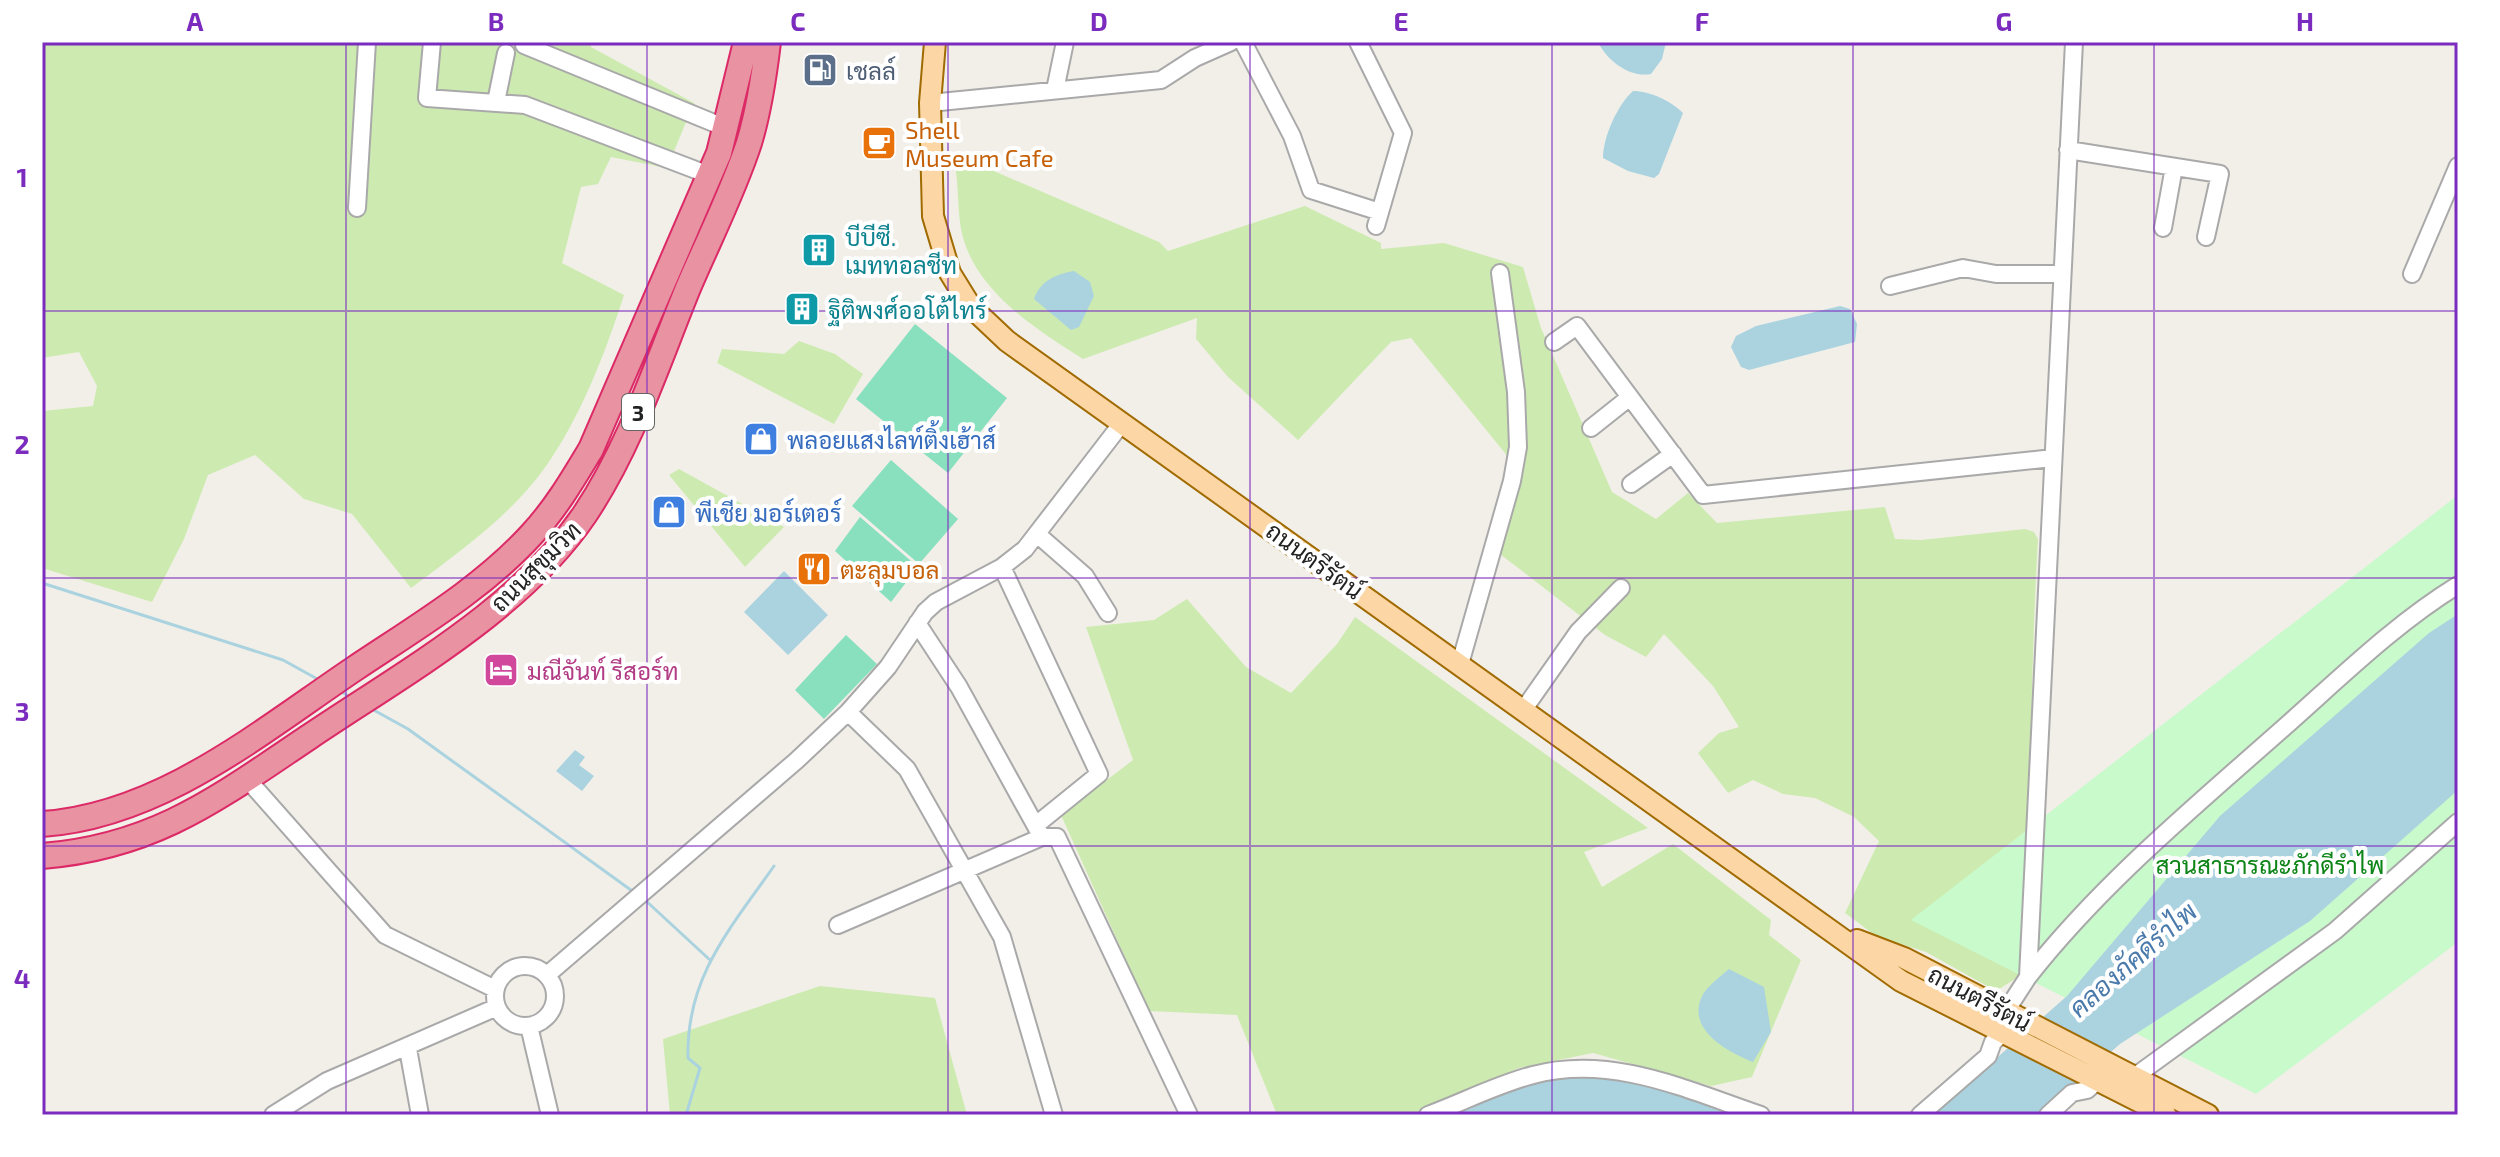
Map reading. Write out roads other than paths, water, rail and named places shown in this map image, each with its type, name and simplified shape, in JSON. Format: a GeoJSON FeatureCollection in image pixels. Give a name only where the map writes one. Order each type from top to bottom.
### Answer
{"type":"FeatureCollection","features":[{"type":"Feature","properties":{"kind":"highway","name":"ถนนสุขุมวิท"},"geometry":{"type":"LineString","coordinates":[[42,824],[117,810],[169,788],[446,607],[493,571],[533,533],[564,493],[591,449],[709,175],[726,128],[746,42]]}},
{"type":"Feature","properties":{"kind":"highway","name":"ถนนสุขุมวิท"},"geometry":{"type":"LineString","coordinates":[[42,856],[79,853],[148,835],[210,803],[473,627],[541,566],[583,517],[619,455],[748,144],[768,42]]}},
{"type":"Feature","properties":{"kind":"highway"},"geometry":{"type":"LineString","coordinates":[[655,301],[680,309]]}},
{"type":"Feature","properties":{"kind":"main road","name":"ถนนตรีรัตน์"},"geometry":{"type":"LineString","coordinates":[[922,42],[930,103],[933,216],[950,273],[971,307],[1007,341],[1901,981],[2166,1115]]}},
{"type":"Feature","properties":{"kind":"main road","name":"ถนนตรีรัตน์"},"geometry":{"type":"LineString","coordinates":[[930,103],[937,59],[935,42]]}},
{"type":"Feature","properties":{"kind":"main road","name":"ถนนตรีรัตน์"},"geometry":{"type":"LineString","coordinates":[[1835,932],[1904,958],[2208,1115]]}},
{"type":"Feature","properties":{"kind":"street"},"geometry":{"type":"LineString","coordinates":[[357,208],[367,42]]}},
{"type":"Feature","properties":{"kind":"street"},"geometry":{"type":"LineString","coordinates":[[432,42],[427,98],[525,105],[709,175]]}},
{"type":"Feature","properties":{"kind":"street"},"geometry":{"type":"LineString","coordinates":[[1055,90],[1065,42]]}},
{"type":"Feature","properties":{"kind":"street"},"geometry":{"type":"LineString","coordinates":[[930,103],[1161,80],[1195,58],[1231,42]]}},
{"type":"Feature","properties":{"kind":"street"},"geometry":{"type":"LineString","coordinates":[[1243,42],[1292,136],[1311,190],[1378,219],[1403,133],[1358,42]]}},
{"type":"Feature","properties":{"kind":"street"},"geometry":{"type":"LineString","coordinates":[[2028,977],[2074,42]]}},
{"type":"Feature","properties":{"kind":"street"},"geometry":{"type":"LineString","coordinates":[[496,102],[502,47],[519,52],[525,44],[726,128]]}},
{"type":"Feature","properties":{"kind":"street"},"geometry":{"type":"LineString","coordinates":[[2068,150],[2220,174],[2206,237]]}},
{"type":"Feature","properties":{"kind":"street"},"geometry":{"type":"LineString","coordinates":[[2412,274],[2458,166]]}},
{"type":"Feature","properties":{"kind":"street"},"geometry":{"type":"LineString","coordinates":[[2163,228],[2174,167]]}},
{"type":"Feature","properties":{"kind":"street"},"geometry":{"type":"LineString","coordinates":[[1890,286],[1963,268],[1996,274],[2062,274]]}},
{"type":"Feature","properties":{"kind":"street"},"geometry":{"type":"LineString","coordinates":[[1460,664],[1512,481],[1518,447],[1516,392],[1500,273]]}},
{"type":"Feature","properties":{"kind":"street"},"geometry":{"type":"LineString","coordinates":[[1554,342],[1577,326],[1703,495],[2053,458]]}},
{"type":"Feature","properties":{"kind":"street"},"geometry":{"type":"LineString","coordinates":[[1591,428],[1630,397]]}},
{"type":"Feature","properties":{"kind":"street"},"geometry":{"type":"LineString","coordinates":[[547,975],[848,712],[888,667],[917,623],[936,602],[1002,567],[1037,534],[1122,423]]}},
{"type":"Feature","properties":{"kind":"street"},"geometry":{"type":"LineString","coordinates":[[1631,484],[1673,454]]}},
{"type":"Feature","properties":{"kind":"street"},"geometry":{"type":"LineString","coordinates":[[1037,534],[1085,576],[1108,613]]}},
{"type":"Feature","properties":{"kind":"street"},"geometry":{"type":"LineString","coordinates":[[838,925],[965,873],[1039,831],[1099,774],[1002,567]]}},
{"type":"Feature","properties":{"kind":"street"},"geometry":{"type":"LineString","coordinates":[[2013,1015],[2028,977],[2049,950],[2166,832],[2397,628],[2458,585]]}},
{"type":"Feature","properties":{"kind":"street"},"geometry":{"type":"LineString","coordinates":[[1524,709],[1578,632],[1621,588]]}},
{"type":"Feature","properties":{"kind":"street"},"geometry":{"type":"LineString","coordinates":[[917,623],[959,687],[1039,831],[1054,835],[1063,844],[1189,1115]]}},
{"type":"Feature","properties":{"kind":"street"},"geometry":{"type":"LineString","coordinates":[[848,712],[907,769],[1002,937],[1054,1115]]}},
{"type":"Feature","properties":{"kind":"street"},"geometry":{"type":"LineString","coordinates":[[247,779],[385,935],[495,989]]}},
{"type":"Feature","properties":{"kind":"street"},"geometry":{"type":"LineString","coordinates":[[2125,1072],[2335,931],[2458,822]]}},
{"type":"Feature","properties":{"kind":"street"},"geometry":{"type":"LineString","coordinates":[[529,965],[547,975],[553,985],[554,1004],[549,1014],[529,1026],[508,1021],[497,1007],[495,989],[501,978],[519,966],[529,965]]}},
{"type":"Feature","properties":{"kind":"street"},"geometry":{"type":"LineString","coordinates":[[273,1115],[327,1081],[408,1049],[497,1007]]}},
{"type":"Feature","properties":{"kind":"street"},"geometry":{"type":"LineString","coordinates":[[529,1026],[550,1115]]}},
{"type":"Feature","properties":{"kind":"street"},"geometry":{"type":"LineString","coordinates":[[1920,1115],[1988,1056],[1993,1042],[2003,1033]]}},
{"type":"Feature","properties":{"kind":"street"},"geometry":{"type":"LineString","coordinates":[[408,1049],[420,1115]]}},
{"type":"Feature","properties":{"kind":"street"},"geometry":{"type":"LineString","coordinates":[[1428,1115],[1531,1075],[1561,1069],[1608,1068],[1761,1115]]}},
{"type":"Feature","properties":{"kind":"street"},"geometry":{"type":"LineString","coordinates":[[2048,1115],[2072,1093],[2087,1090],[2097,1081]]}},
{"type":"Feature","properties":{"kind":"water"},"geometry":{"type":"Polygon","coordinates":[[[1598,42],[1666,42],[1662,59],[1651,74],[1643,75],[1620,67],[1607,56],[1598,42]]]}},
{"type":"Feature","properties":{"kind":"water"},"geometry":{"type":"Polygon","coordinates":[[[1633,91],[1660,98],[1683,113],[1659,174],[1654,178],[1628,171],[1603,158],[1612,122],[1633,91]]]}},
{"type":"Feature","properties":{"kind":"water"},"geometry":{"type":"Polygon","coordinates":[[[1074,271],[1090,282],[1094,296],[1079,327],[1071,330],[1034,299],[1040,287],[1050,279],[1074,271]]]}},
{"type":"Feature","properties":{"kind":"water"},"geometry":{"type":"Polygon","coordinates":[[[1840,306],[1850,309],[1857,324],[1855,342],[1749,370],[1741,367],[1731,347],[1736,336],[1756,326],[1840,306]]]}},
{"type":"Feature","properties":{"kind":"water"},"geometry":{"type":"Polygon","coordinates":[[[784,571],[828,615],[788,655],[744,612],[784,571]]]}},
{"type":"Feature","properties":{"kind":"water","name":"คลองภัคดีรำไพ"},"geometry":{"type":"Polygon","coordinates":[[[2458,614],[2458,790],[2310,921],[2120,1044],[2038,1115],[1932,1115],[2067,996],[2220,816],[2429,633],[2458,614]]]}},
{"type":"Feature","properties":{"kind":"water"},"geometry":{"type":"Polygon","coordinates":[[[575,750],[585,757],[579,765],[594,776],[582,791],[556,771],[575,750]]]}},
{"type":"Feature","properties":{"kind":"water"},"geometry":{"type":"Polygon","coordinates":[[[1729,969],[1764,987],[1771,1032],[1753,1062],[1712,1038],[1700,1019],[1702,996],[1729,969]]]}},
{"type":"Feature","properties":{"kind":"water"},"geometry":{"type":"Polygon","coordinates":[[[1572,1074],[1624,1074],[1745,1115],[1448,1115],[1528,1082],[1572,1074]]]}},
{"type":"Feature","properties":{"kind":"waterway"},"geometry":{"type":"LineString","coordinates":[[42,583],[283,660],[321,681]]}},
{"type":"Feature","properties":{"kind":"waterway"},"geometry":{"type":"LineString","coordinates":[[338,690],[352,698]]}},
{"type":"Feature","properties":{"kind":"waterway"},"geometry":{"type":"LineString","coordinates":[[370,708],[408,729],[635,893]]}},
{"type":"Feature","properties":{"kind":"waterway"},"geometry":{"type":"LineString","coordinates":[[686,1115],[700,1068],[688,1058],[694,1003],[714,955],[774,866]]}},
{"type":"Feature","properties":{"kind":"waterway"},"geometry":{"type":"LineString","coordinates":[[645,900],[710,960]]}},
{"type":"Feature","properties":{"kind":"place","name":"เชลล์"},"geometry":{"type":"Point","coordinates":[820,70]}},
{"type":"Feature","properties":{"kind":"place","name":"Shell Museum Cafe"},"geometry":{"type":"Point","coordinates":[879,143]}},
{"type":"Feature","properties":{"kind":"place","name":"บีบีซี. เมททอลชีท"},"geometry":{"type":"Point","coordinates":[819,250]}},
{"type":"Feature","properties":{"kind":"place","name":"ฐิติพงศ์ออโต้ไทร์"},"geometry":{"type":"Point","coordinates":[802,309]}},
{"type":"Feature","properties":{"kind":"place","name":"พลอยแสงไลท์ติ้งเฮ้าส์"},"geometry":{"type":"Point","coordinates":[761,439]}},
{"type":"Feature","properties":{"kind":"place","name":"พีเชีย มอร์เตอร์"},"geometry":{"type":"Point","coordinates":[669,512]}},
{"type":"Feature","properties":{"kind":"place","name":"ตะลุมบอล"},"geometry":{"type":"Point","coordinates":[814,569]}},
{"type":"Feature","properties":{"kind":"place","name":"มณีจันท์ รีสอร์ท"},"geometry":{"type":"Point","coordinates":[501,670]}},
{"type":"Feature","properties":{"kind":"park label","name":"สวนสาธารณะภักดีรำไพ"},"geometry":{"type":"Point","coordinates":[2270,864]}}]}
